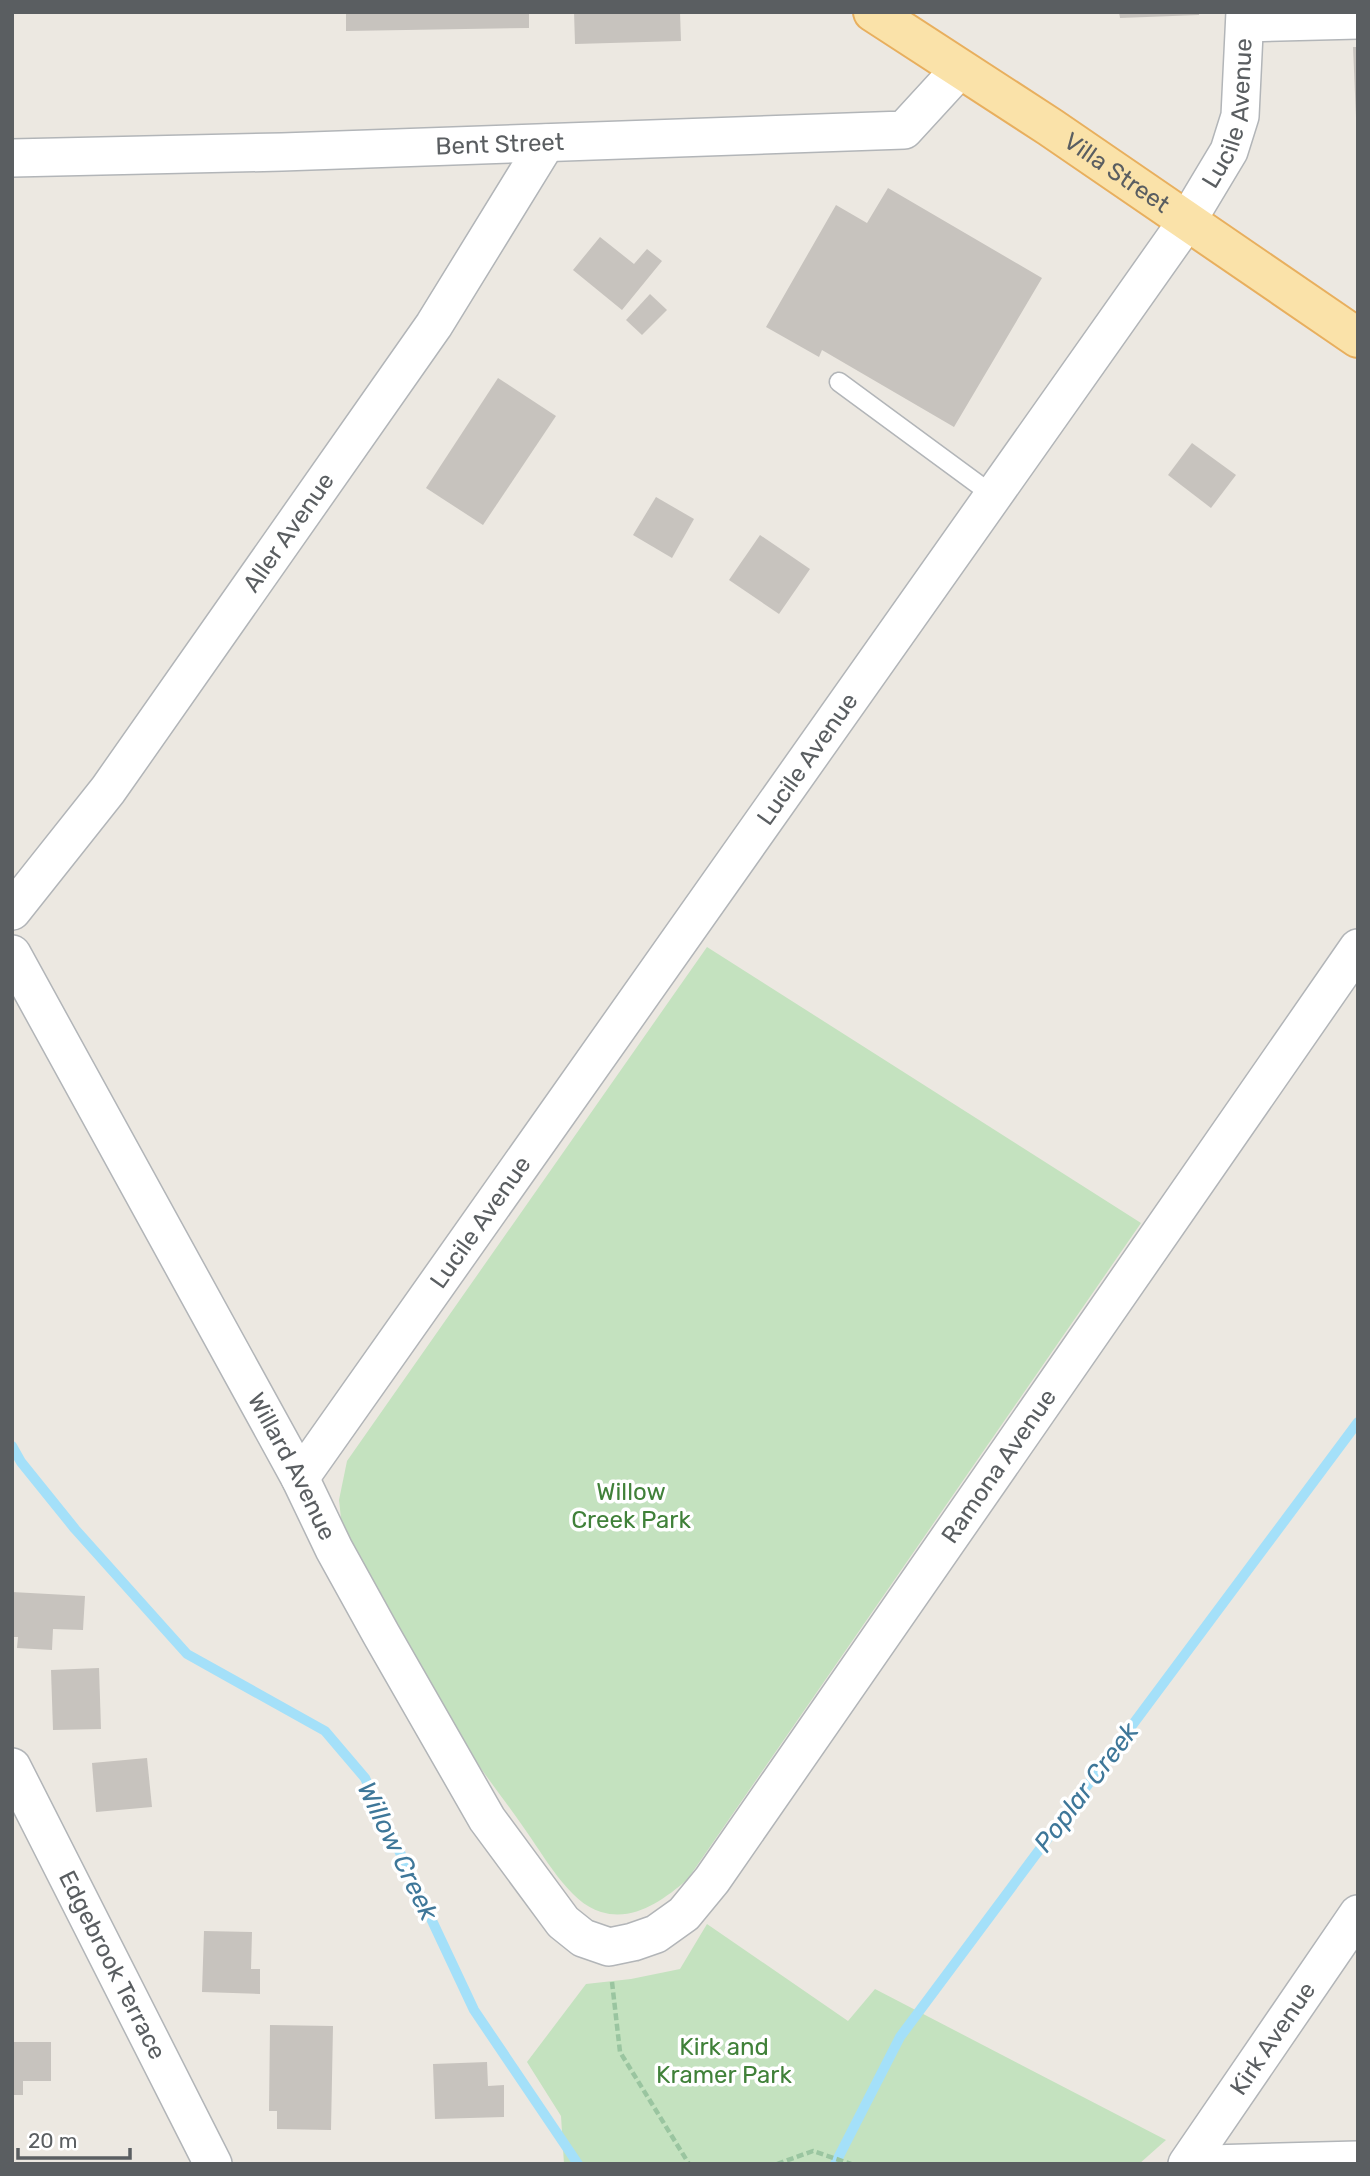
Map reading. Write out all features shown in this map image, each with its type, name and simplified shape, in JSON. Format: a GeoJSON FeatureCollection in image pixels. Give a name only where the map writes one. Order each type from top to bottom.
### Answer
{"type":"FeatureCollection","features":[{"type":"Feature","properties":{"kind":"main road","name":"Villa Street"},"geometry":{"type":"LineString","coordinates":[[873,12],[1050,127],[1358,338]]}},
{"type":"Feature","properties":{"kind":"street"},"geometry":{"type":"LineString","coordinates":[[1245,18],[1358,20]]}},
{"type":"Feature","properties":{"kind":"street","name":"Lucile Avenue"},"geometry":{"type":"LineString","coordinates":[[300,1478],[1188,221],[1228,152],[1240,116],[1245,18]]}},
{"type":"Feature","properties":{"kind":"street","name":"Bent Street"},"geometry":{"type":"LineString","coordinates":[[12,158],[282,152],[904,130],[960,69]]}},
{"type":"Feature","properties":{"kind":"street","name":"Aller Avenue"},"geometry":{"type":"LineString","coordinates":[[12,911],[108,790],[434,326],[546,143]]}},
{"type":"Feature","properties":{"kind":"street","name":"Ramona Avenue"},"geometry":{"type":"LineString","coordinates":[[609,1947],[656,1934],[684,1914],[712,1880],[1358,948]]}},
{"type":"Feature","properties":{"kind":"street","name":"Willard Avenue"},"geometry":{"type":"LineString","coordinates":[[12,954],[300,1478],[334,1549],[487,1819],[563,1922],[583,1938],[609,1947]]}},
{"type":"Feature","properties":{"kind":"street","name":"Edgebrook Terrace"},"geometry":{"type":"LineString","coordinates":[[12,1767],[213,2164]]}},
{"type":"Feature","properties":{"kind":"street","name":"Kirk Avenue"},"geometry":{"type":"LineString","coordinates":[[1187,2164],[1358,1914]]}},
{"type":"Feature","properties":{"kind":"street"},"geometry":{"type":"LineString","coordinates":[[1210,2164],[1358,2160]]}},
{"type":"Feature","properties":{"kind":"lane"},"geometry":{"type":"LineString","coordinates":[[839,382],[994,496]]}},
{"type":"Feature","properties":{"kind":"path"},"geometry":{"type":"LineString","coordinates":[[609,1947],[620,2052],[689,2164]]}},
{"type":"Feature","properties":{"kind":"path"},"geometry":{"type":"LineString","coordinates":[[777,2164],[813,2151],[851,2164]]}},
{"type":"Feature","properties":{"kind":"green space","name":"Willow Creek Park"},"geometry":{"type":"Polygon","coordinates":[[[707,947],[1141,1223],[687,1880],[658,1902],[636,1912],[613,1914],[589,1907],[568,1888],[548,1864],[470,1752],[354,1552],[342,1527],[339,1500],[347,1461],[707,947]]]}},
{"type":"Feature","properties":{"kind":"green space","name":"Kirk and Kramer Park"},"geometry":{"type":"Polygon","coordinates":[[[707,1924],[848,2021],[875,1989],[1166,2140],[1139,2164],[564,2164],[561,2116],[527,2062],[586,1984],[631,1979],[680,1969],[707,1924]]]}},
{"type":"Feature","properties":{"kind":"building"},"geometry":{"type":"Polygon","coordinates":[[[346,12],[529,12],[529,28],[346,31],[346,12]]]}},
{"type":"Feature","properties":{"kind":"building"},"geometry":{"type":"Polygon","coordinates":[[[574,12],[680,12],[681,41],[575,44],[574,12]]]}},
{"type":"Feature","properties":{"kind":"building"},"geometry":{"type":"Polygon","coordinates":[[[1119,12],[1199,12],[1199,15],[1120,18],[1119,12]]]}},
{"type":"Feature","properties":{"kind":"building"},"geometry":{"type":"Polygon","coordinates":[[[1353,47],[1358,47],[1358,117],[1356,117],[1353,47]]]}},
{"type":"Feature","properties":{"kind":"building"},"geometry":{"type":"Polygon","coordinates":[[[888,188],[1042,278],[954,427],[822,350],[819,357],[766,327],[836,205],[867,223],[888,188]]]}},
{"type":"Feature","properties":{"kind":"building"},"geometry":{"type":"Polygon","coordinates":[[[600,237],[634,264],[647,249],[662,261],[622,310],[573,270],[600,237]]]}},
{"type":"Feature","properties":{"kind":"building"},"geometry":{"type":"Polygon","coordinates":[[[650,294],[667,310],[642,335],[626,320],[650,294]]]}},
{"type":"Feature","properties":{"kind":"building"},"geometry":{"type":"Polygon","coordinates":[[[498,378],[556,416],[483,525],[426,488],[498,378]]]}},
{"type":"Feature","properties":{"kind":"building"},"geometry":{"type":"Polygon","coordinates":[[[1192,443],[1236,475],[1211,508],[1168,475],[1192,443]]]}},
{"type":"Feature","properties":{"kind":"building"},"geometry":{"type":"Polygon","coordinates":[[[656,497],[694,519],[672,558],[633,535],[656,497]]]}},
{"type":"Feature","properties":{"kind":"building"},"geometry":{"type":"Polygon","coordinates":[[[760,535],[810,569],[779,614],[729,580],[760,535]]]}},
{"type":"Feature","properties":{"kind":"building"},"geometry":{"type":"Polygon","coordinates":[[[12,1592],[85,1596],[83,1630],[53,1629],[52,1650],[17,1648],[18,1637],[12,1637],[12,1592]]]}},
{"type":"Feature","properties":{"kind":"building"},"geometry":{"type":"Polygon","coordinates":[[[99,1668],[101,1729],[53,1730],[51,1670],[99,1668]]]}},
{"type":"Feature","properties":{"kind":"building"},"geometry":{"type":"Polygon","coordinates":[[[147,1758],[152,1807],[96,1812],[92,1763],[147,1758]]]}},
{"type":"Feature","properties":{"kind":"building"},"geometry":{"type":"Polygon","coordinates":[[[204,1931],[252,1932],[251,1969],[260,1969],[260,1994],[202,1992],[204,1931]]]}},
{"type":"Feature","properties":{"kind":"building"},"geometry":{"type":"Polygon","coordinates":[[[270,2025],[333,2026],[331,2130],[277,2129],[277,2111],[269,2111],[270,2025]]]}},
{"type":"Feature","properties":{"kind":"building"},"geometry":{"type":"Polygon","coordinates":[[[12,2042],[51,2042],[51,2081],[23,2081],[23,2095],[12,2095],[12,2042]]]}},
{"type":"Feature","properties":{"kind":"building"},"geometry":{"type":"Polygon","coordinates":[[[487,2062],[488,2086],[504,2085],[504,2117],[435,2119],[433,2064],[487,2062]]]}},
{"type":"Feature","properties":{"kind":"waterway","name":"Poplar Creek"},"geometry":{"type":"LineString","coordinates":[[835,2164],[900,2037],[1358,1422]]}},
{"type":"Feature","properties":{"kind":"waterway","name":"Willow Creek"},"geometry":{"type":"LineString","coordinates":[[12,1446],[21,1462],[75,1529],[187,1654],[325,1731],[365,1778],[474,2010],[578,2164]]}}]}
